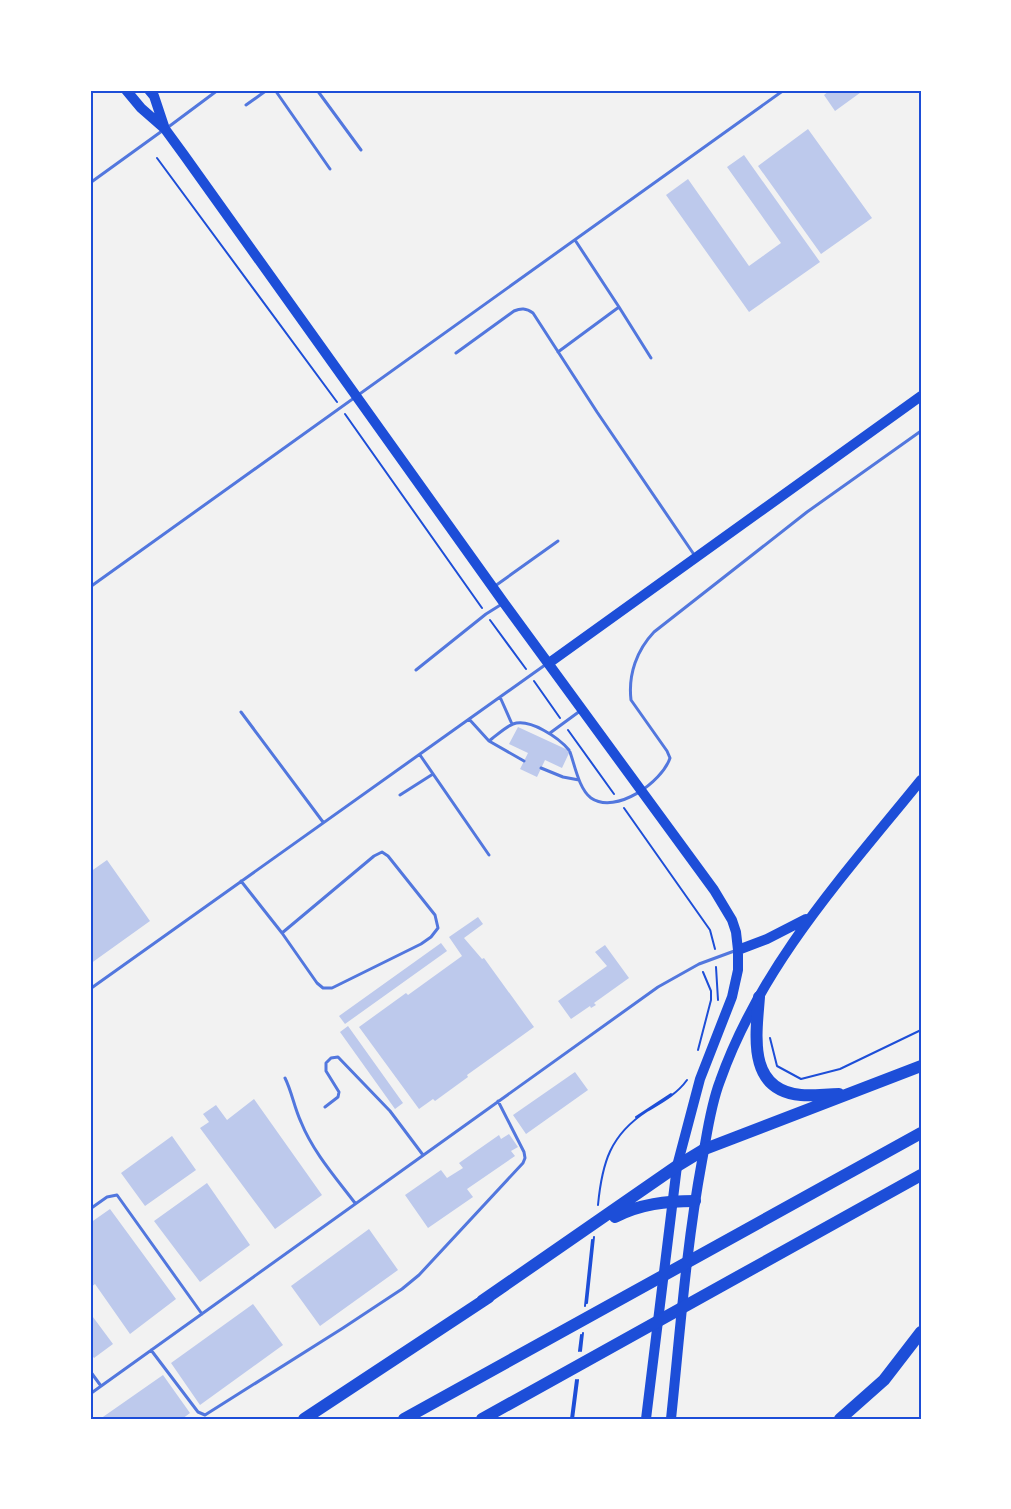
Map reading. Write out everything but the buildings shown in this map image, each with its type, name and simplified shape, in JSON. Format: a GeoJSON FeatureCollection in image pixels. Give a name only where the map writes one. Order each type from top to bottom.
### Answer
{"type":"FeatureCollection","features":[{"type":"Feature","properties":{"kind":"highway"},"geometry":{"type":"LineString","coordinates":[[759,997],[756,1051],[762,1071],[767,1078],[783,1090],[793,1094],[810,1096],[852,1093]]}},
{"type":"Feature","properties":{"kind":"highway"},"geometry":{"type":"LineString","coordinates":[[482,1301],[705,1149],[921,1066]]}},
{"type":"Feature","properties":{"kind":"highway"},"geometry":{"type":"LineString","coordinates":[[404,1419],[921,1133]]}},
{"type":"Feature","properties":{"kind":"highway"},"geometry":{"type":"LineString","coordinates":[[482,1419],[921,1175]]}},
{"type":"Feature","properties":{"kind":"highway"},"geometry":{"type":"LineString","coordinates":[[304,1419],[606,1221],[633,1207],[694,1205]]}},
{"type":"Feature","properties":{"kind":"highway"},"geometry":{"type":"LineString","coordinates":[[840,1419],[884,1380],[921,1332]]}},
{"type":"Feature","properties":{"kind":"main road"},"geometry":{"type":"LineString","coordinates":[[126,90],[141,108],[165,129],[493,588],[642,790],[725,908],[736,932],[738,970],[732,997],[700,1079],[677,1166],[647,1414]]}},
{"type":"Feature","properties":{"kind":"main road"},"geometry":{"type":"LineString","coordinates":[[149,90],[154,96],[165,129]]}},
{"type":"Feature","properties":{"kind":"main road"},"geometry":{"type":"LineString","coordinates":[[549,663],[921,396]]}},
{"type":"Feature","properties":{"kind":"main road"},"geometry":{"type":"LineString","coordinates":[[671,1416],[694,1205],[719,1084],[739,1035],[759,997],[809,917],[921,780]]}},
{"type":"Feature","properties":{"kind":"main road"},"geometry":{"type":"LineString","coordinates":[[738,950],[767,939],[809,917]]}},
{"type":"Feature","properties":{"kind":"lane"},"geometry":{"type":"LineString","coordinates":[[90,183],[218,90]]}},
{"type":"Feature","properties":{"kind":"lane"},"geometry":{"type":"LineString","coordinates":[[246,105],[267,90]]}},
{"type":"Feature","properties":{"kind":"lane"},"geometry":{"type":"LineString","coordinates":[[275,90],[330,170]]}},
{"type":"Feature","properties":{"kind":"lane"},"geometry":{"type":"LineString","coordinates":[[317,90],[361,150]]}},
{"type":"Feature","properties":{"kind":"lane"},"geometry":{"type":"LineString","coordinates":[[90,587],[784,90]]}},
{"type":"Feature","properties":{"kind":"lane"},"geometry":{"type":"LineString","coordinates":[[575,240],[651,358]]}},
{"type":"Feature","properties":{"kind":"lane"},"geometry":{"type":"LineString","coordinates":[[558,352],[619,307]]}},
{"type":"Feature","properties":{"kind":"lane"},"geometry":{"type":"LineString","coordinates":[[456,353],[514,311],[521,308],[533,313],[696,557]]}},
{"type":"Feature","properties":{"kind":"lane"},"geometry":{"type":"LineString","coordinates":[[489,741],[512,724],[520,723],[550,732],[563,742],[569,751],[579,780],[587,794],[596,801],[619,802],[642,790],[667,767],[670,758],[631,700],[636,659],[641,648],[654,632],[807,512],[921,431]]}},
{"type":"Feature","properties":{"kind":"lane"},"geometry":{"type":"LineString","coordinates":[[493,588],[558,541]]}},
{"type":"Feature","properties":{"kind":"lane"},"geometry":{"type":"LineString","coordinates":[[416,670],[486,614],[504,603]]}},
{"type":"Feature","properties":{"kind":"lane"},"geometry":{"type":"LineString","coordinates":[[90,982],[92,988],[549,663]]}},
{"type":"Feature","properties":{"kind":"lane"},"geometry":{"type":"LineString","coordinates":[[500,697],[512,724]]}},
{"type":"Feature","properties":{"kind":"lane"},"geometry":{"type":"LineString","coordinates":[[550,732],[583,709]]}},
{"type":"Feature","properties":{"kind":"lane"},"geometry":{"type":"LineString","coordinates":[[242,712],[323,822]]}},
{"type":"Feature","properties":{"kind":"lane"},"geometry":{"type":"LineString","coordinates":[[469,719],[489,741],[524,761]]}},
{"type":"Feature","properties":{"kind":"lane"},"geometry":{"type":"LineString","coordinates":[[420,755],[489,855]]}},
{"type":"Feature","properties":{"kind":"lane"},"geometry":{"type":"LineString","coordinates":[[541,768],[563,777],[579,780]]}},
{"type":"Feature","properties":{"kind":"lane"},"geometry":{"type":"LineString","coordinates":[[400,795],[433,774]]}},
{"type":"Feature","properties":{"kind":"lane"},"geometry":{"type":"LineString","coordinates":[[241,881],[323,988],[332,988],[421,944],[438,928],[435,915],[388,856],[382,852],[374,856],[282,933]]}},
{"type":"Feature","properties":{"kind":"lane"},"geometry":{"type":"LineString","coordinates":[[90,1394],[658,987],[699,963],[738,950]]}},
{"type":"Feature","properties":{"kind":"lane"},"geometry":{"type":"LineString","coordinates":[[325,1107],[338,1097],[339,1092],[326,1071],[326,1063],[338,1057],[390,1111],[423,1155]]}},
{"type":"Feature","properties":{"kind":"lane"},"geometry":{"type":"LineString","coordinates":[[285,1078],[301,1123],[318,1153],[355,1203]]}},
{"type":"Feature","properties":{"kind":"lane"},"geometry":{"type":"LineString","coordinates":[[152,1350],[194,1407],[205,1415],[402,1289],[419,1275],[523,1163],[524,1152],[498,1101]]}},
{"type":"Feature","properties":{"kind":"lane"},"geometry":{"type":"LineString","coordinates":[[90,1209],[107,1197],[117,1196],[202,1314]]}},
{"type":"Feature","properties":{"kind":"lane"},"geometry":{"type":"LineString","coordinates":[[90,1371],[101,1386]]}},
{"type":"Feature","properties":{"kind":"path"},"geometry":{"type":"LineString","coordinates":[[157,158],[340,408],[710,930],[716,957],[718,998],[716,1007]]}},
{"type":"Feature","properties":{"kind":"path"},"geometry":{"type":"LineString","coordinates":[[697,1051],[711,1000],[708,981],[699,963]]}},
{"type":"Feature","properties":{"kind":"path"},"geometry":{"type":"LineString","coordinates":[[768,1032],[777,1066],[801,1079],[840,1069],[921,1030]]}},
{"type":"Feature","properties":{"kind":"path"},"geometry":{"type":"LineString","coordinates":[[701,1053],[705,1044]]}},
{"type":"Feature","properties":{"kind":"path"},"geometry":{"type":"LineString","coordinates":[[596,1205],[599,1179],[617,1135],[628,1123],[669,1096],[687,1079]]}},
{"type":"Feature","properties":{"kind":"path"},"geometry":{"type":"LineString","coordinates":[[597,1213],[600,1179],[609,1152]]}},
{"type":"Feature","properties":{"kind":"path"},"geometry":{"type":"LineString","coordinates":[[594,1229],[585,1313],[594,1235]]}},
{"type":"Feature","properties":{"kind":"path"},"geometry":{"type":"LineString","coordinates":[[579,1360],[583,1325]]}},
{"type":"Feature","properties":{"kind":"path"},"geometry":{"type":"LineString","coordinates":[[572,1419],[578,1372]]}}]}
